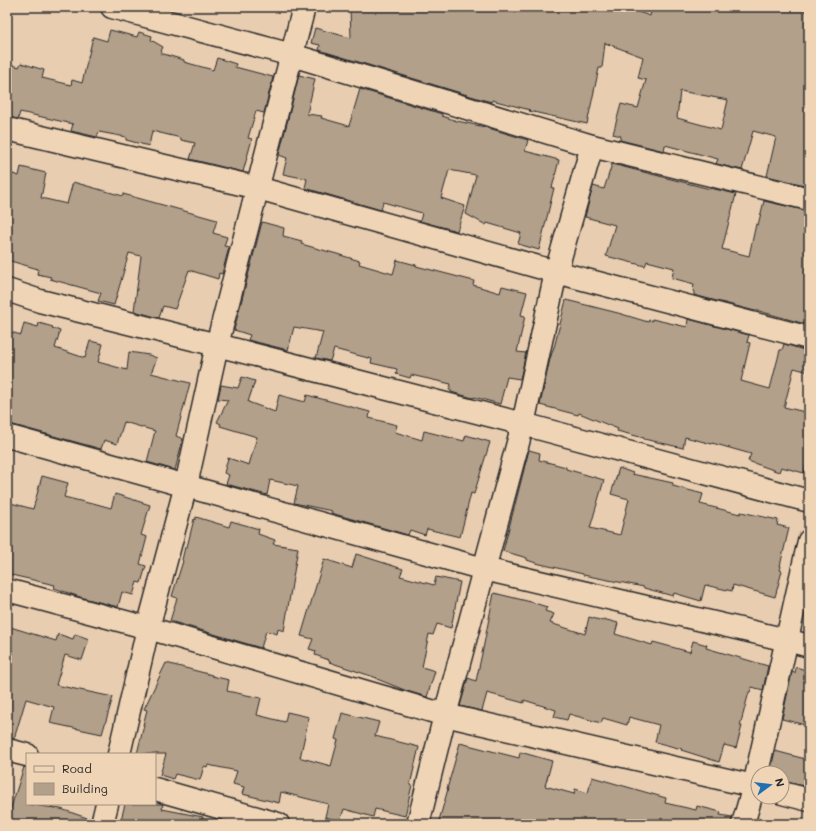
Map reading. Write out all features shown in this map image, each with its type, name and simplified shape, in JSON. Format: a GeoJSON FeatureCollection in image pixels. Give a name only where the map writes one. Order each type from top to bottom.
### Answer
{"type":"FeatureCollection","features":[{"type":"Feature","properties":{"kind":"street"},"geometry":{"type":"LineString","coordinates":[[112,7],[292,55],[592,146],[809,199]]}},
{"type":"Feature","properties":{"kind":"street"},"geometry":{"type":"LineString","coordinates":[[119,753],[148,628],[186,485],[217,345],[304,7]]}},
{"type":"Feature","properties":{"kind":"street"},"geometry":{"type":"LineString","coordinates":[[7,128],[258,188],[556,272],[809,338]]}},
{"type":"Feature","properties":{"kind":"street"},"geometry":{"type":"LineString","coordinates":[[418,824],[444,715],[523,424],[556,272],[592,146]]}},
{"type":"Feature","properties":{"kind":"street"},"geometry":{"type":"LineString","coordinates":[[7,290],[40,301],[523,424],[809,501]]}},
{"type":"Feature","properties":{"kind":"street"},"geometry":{"type":"LineString","coordinates":[[7,436],[484,569],[809,646]]}},
{"type":"Feature","properties":{"kind":"street"},"geometry":{"type":"LineString","coordinates":[[761,765],[809,541]]}},
{"type":"Feature","properties":{"kind":"street"},"geometry":{"type":"LineString","coordinates":[[7,590],[148,628],[444,715],[750,786]]}},
{"type":"Feature","properties":{"kind":"street"},"geometry":{"type":"LineString","coordinates":[[7,750],[26,755]]}},
{"type":"Feature","properties":{"kind":"street"},"geometry":{"type":"LineString","coordinates":[[156,789],[278,824]]}},
{"type":"Feature","properties":{"kind":"street"},"geometry":{"type":"LineString","coordinates":[[790,795],[809,800]]}},
{"type":"Feature","properties":{"kind":"street"},"geometry":{"type":"LineString","coordinates":[[743,824],[750,804]]}},
{"type":"Feature","properties":{"kind":"street"},"geometry":{"type":"LineString","coordinates":[[102,824],[107,805]]}},
{"type":"Feature","properties":{"kind":"building"},"geometry":{"type":"Polygon","coordinates":[[[350,7],[494,7],[515,13],[517,7],[624,7],[650,16],[652,7],[776,7],[809,11],[809,186],[767,176],[776,137],[753,131],[742,170],[716,164],[718,159],[665,145],[664,151],[620,140],[621,136],[613,134],[621,104],[638,108],[646,80],[638,78],[643,57],[605,43],[602,68],[599,68],[587,124],[529,111],[530,110],[492,100],[492,102],[484,100],[319,50],[320,45],[311,43],[315,28],[351,38],[350,7]],[[680,91],[677,118],[721,130],[728,100],[680,91]]]}},
{"type":"Feature","properties":{"kind":"building"},"geometry":{"type":"Polygon","coordinates":[[[110,30],[137,37],[139,32],[152,36],[151,40],[163,47],[160,53],[184,60],[184,62],[213,70],[217,58],[236,64],[235,67],[273,77],[264,113],[256,111],[248,138],[252,139],[243,172],[190,159],[195,143],[152,131],[149,146],[126,140],[126,137],[99,132],[97,137],[71,131],[73,124],[20,112],[18,119],[7,117],[7,63],[19,67],[21,63],[44,70],[42,78],[71,85],[72,80],[82,83],[93,37],[107,41],[110,30]]]}},
{"type":"Feature","properties":{"kind":"building"},"geometry":{"type":"Polygon","coordinates":[[[299,75],[315,79],[307,114],[322,116],[321,118],[349,126],[360,89],[442,114],[442,116],[457,121],[485,127],[528,140],[525,151],[559,160],[539,250],[518,244],[521,233],[487,223],[486,225],[466,214],[476,175],[449,170],[441,198],[465,206],[457,231],[420,221],[422,213],[383,202],[381,210],[305,188],[307,179],[283,174],[287,158],[279,155],[299,75]]]}},
{"type":"Feature","properties":{"kind":"building"},"geometry":{"type":"Polygon","coordinates":[[[612,164],[710,189],[736,194],[722,249],[749,256],[756,224],[758,225],[764,201],[809,211],[809,325],[694,295],[694,284],[672,278],[674,268],[647,261],[645,266],[606,256],[615,225],[585,217],[593,186],[604,189],[612,164]]]}},
{"type":"Feature","properties":{"kind":"building"},"geometry":{"type":"Polygon","coordinates":[[[21,167],[46,173],[41,198],[67,204],[73,182],[217,220],[213,233],[227,237],[224,246],[229,247],[222,274],[219,273],[218,279],[189,270],[175,309],[163,306],[159,318],[134,311],[141,256],[129,253],[114,305],[98,301],[101,293],[50,279],[51,277],[37,274],[38,269],[7,260],[7,172],[19,176],[21,167]]]}},
{"type":"Feature","properties":{"kind":"building"},"geometry":{"type":"Polygon","coordinates":[[[262,222],[284,228],[283,236],[302,241],[301,244],[360,261],[359,264],[393,274],[397,260],[474,281],[473,285],[500,293],[502,286],[527,292],[521,315],[525,316],[517,352],[526,353],[520,379],[507,377],[500,404],[451,392],[451,390],[449,390],[451,384],[411,375],[410,378],[396,374],[397,369],[371,363],[372,359],[334,349],[330,361],[316,358],[323,332],[294,327],[288,350],[248,340],[250,335],[234,330],[262,222]]]}},
{"type":"Feature","properties":{"kind":"building"},"geometry":{"type":"Polygon","coordinates":[[[566,300],[648,322],[649,320],[652,321],[652,319],[687,327],[688,319],[749,335],[747,342],[750,343],[741,381],[770,389],[780,350],[782,350],[784,344],[804,350],[803,352],[809,354],[809,372],[794,368],[784,407],[809,413],[809,451],[804,473],[781,467],[779,472],[748,461],[751,454],[685,437],[683,448],[644,439],[617,431],[618,429],[579,413],[578,415],[540,405],[550,359],[566,300]]]}},
{"type":"Feature","properties":{"kind":"building"},"geometry":{"type":"Polygon","coordinates":[[[24,323],[38,327],[39,323],[53,327],[52,328],[60,331],[55,348],[85,358],[90,341],[103,344],[98,362],[127,370],[129,352],[149,355],[157,358],[151,373],[190,383],[176,436],[183,439],[175,470],[147,462],[155,431],[124,422],[117,444],[104,440],[101,449],[7,424],[7,331],[21,335],[24,323]]]}},
{"type":"Feature","properties":{"kind":"building"},"geometry":{"type":"Polygon","coordinates":[[[242,377],[255,381],[248,402],[275,412],[279,395],[305,402],[307,395],[370,412],[369,418],[397,425],[395,432],[422,440],[424,431],[464,441],[466,435],[490,442],[474,494],[471,493],[460,537],[427,529],[425,535],[410,530],[408,535],[331,513],[332,511],[294,503],[298,486],[270,480],[267,495],[226,484],[229,475],[224,473],[228,458],[249,465],[257,437],[220,426],[221,424],[217,422],[228,400],[218,399],[221,385],[238,388],[242,377]]]}},
{"type":"Feature","properties":{"kind":"building"},"geometry":{"type":"Polygon","coordinates":[[[529,450],[540,453],[539,460],[566,467],[566,469],[604,480],[590,528],[620,535],[629,499],[611,494],[619,468],[633,473],[632,474],[673,483],[673,486],[703,494],[700,504],[740,514],[741,512],[778,520],[777,525],[789,528],[780,566],[780,570],[782,571],[775,597],[733,585],[732,591],[705,585],[701,601],[674,593],[673,596],[644,587],[583,575],[536,563],[527,560],[527,558],[503,551],[529,450]]]}},
{"type":"Feature","properties":{"kind":"building"},"geometry":{"type":"Polygon","coordinates":[[[42,476],[68,483],[64,497],[111,508],[115,494],[150,505],[141,535],[147,537],[140,564],[146,566],[141,583],[137,582],[133,595],[122,592],[118,607],[80,597],[54,588],[55,585],[7,574],[7,502],[33,509],[42,476]]]}},
{"type":"Feature","properties":{"kind":"building"},"geometry":{"type":"Polygon","coordinates":[[[196,517],[229,527],[231,521],[259,529],[258,534],[275,540],[273,544],[298,548],[284,631],[278,629],[277,634],[266,631],[261,648],[170,621],[177,598],[172,596],[183,561],[185,547],[187,547],[194,519],[195,520],[196,517]]]}},
{"type":"Feature","properties":{"kind":"building"},"geometry":{"type":"Polygon","coordinates":[[[356,554],[403,569],[400,576],[434,585],[436,577],[460,582],[451,628],[437,624],[433,635],[429,634],[422,667],[435,671],[427,697],[329,662],[329,660],[315,655],[316,651],[309,649],[313,639],[301,636],[324,559],[352,568],[356,554]]]}},
{"type":"Feature","properties":{"kind":"building"},"geometry":{"type":"Polygon","coordinates":[[[494,593],[547,607],[545,611],[554,614],[550,623],[585,634],[589,617],[603,621],[603,619],[618,623],[615,634],[652,645],[653,642],[690,652],[693,641],[707,645],[706,648],[768,666],[763,690],[752,687],[749,692],[736,748],[724,745],[719,762],[681,750],[682,749],[655,742],[659,725],[629,717],[627,725],[603,718],[601,723],[569,714],[567,720],[554,717],[556,710],[524,700],[524,703],[487,693],[482,711],[460,706],[468,678],[476,681],[494,593]]]}},
{"type":"Feature","properties":{"kind":"building"},"geometry":{"type":"Polygon","coordinates":[[[7,626],[56,641],[58,634],[73,639],[75,634],[89,639],[82,660],[65,655],[56,685],[113,697],[102,734],[50,723],[54,707],[26,699],[14,739],[7,738],[7,626]]]}},
{"type":"Feature","properties":{"kind":"building"},"geometry":{"type":"Polygon","coordinates":[[[166,663],[229,680],[227,691],[261,698],[257,715],[285,722],[287,712],[309,717],[300,758],[331,766],[338,740],[335,739],[342,713],[379,722],[375,736],[419,747],[410,785],[412,785],[405,816],[375,809],[373,817],[344,809],[340,821],[325,817],[328,804],[281,792],[279,803],[242,794],[244,787],[233,784],[237,771],[208,765],[207,767],[204,766],[200,780],[175,774],[173,779],[160,775],[166,754],[137,753],[147,710],[144,709],[166,663]]]}},
{"type":"Feature","properties":{"kind":"building"},"geometry":{"type":"Polygon","coordinates":[[[796,667],[809,671],[809,726],[782,719],[792,672],[795,673],[796,667]]]}},
{"type":"Feature","properties":{"kind":"building"},"geometry":{"type":"Polygon","coordinates":[[[460,743],[519,758],[520,752],[552,761],[545,786],[574,794],[575,789],[588,793],[592,777],[666,798],[665,803],[696,810],[697,806],[721,812],[720,815],[732,817],[731,824],[438,824],[460,743]]]}},
{"type":"Feature","properties":{"kind":"building"},"geometry":{"type":"Polygon","coordinates":[[[775,751],[809,760],[809,787],[790,783],[790,765],[772,765],[775,751]]]}},
{"type":"Feature","properties":{"kind":"building"},"geometry":{"type":"Polygon","coordinates":[[[24,767],[26,768],[26,805],[61,809],[90,819],[90,824],[7,824],[24,767]]]}},
{"type":"Feature","properties":{"kind":"building"},"geometry":{"type":"Polygon","coordinates":[[[163,804],[162,809],[203,817],[202,824],[120,824],[125,805],[163,804]]]}}]}
